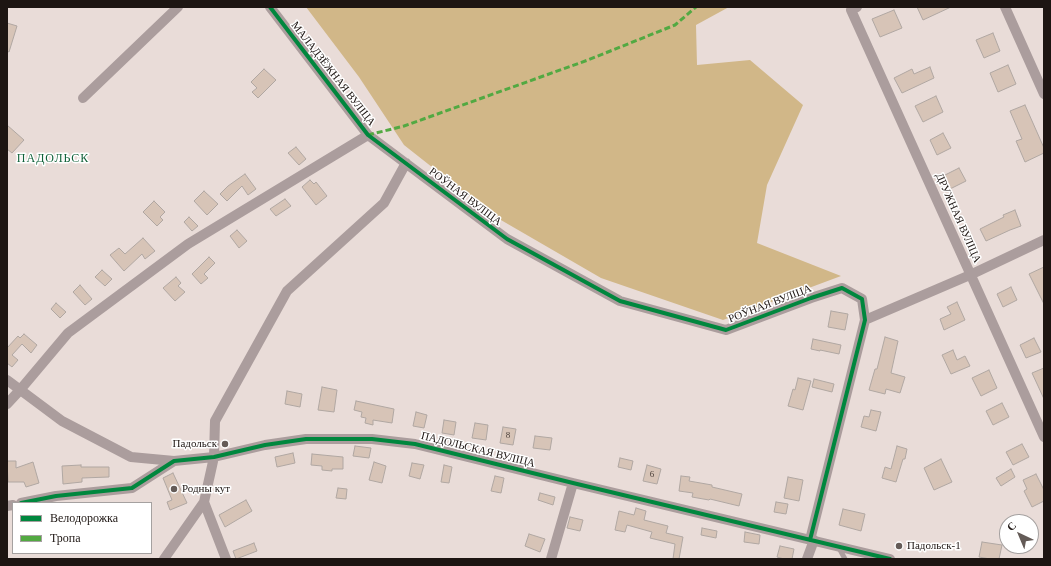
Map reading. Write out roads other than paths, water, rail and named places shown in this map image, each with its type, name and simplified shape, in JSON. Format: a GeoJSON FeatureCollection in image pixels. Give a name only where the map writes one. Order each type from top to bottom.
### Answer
{"type":"FeatureCollection","features":[{"type":"Feature","properties":{"kind":"street"},"geometry":{"type":"LineString","coordinates":[[83,98],[178,7]]}},
{"type":"Feature","properties":{"kind":"street","name":"МАЛАДЗЁЖНАЯ ВУЛІЦА"},"geometry":{"type":"LineString","coordinates":[[270,7],[368,135],[406,163]]}},
{"type":"Feature","properties":{"kind":"street"},"geometry":{"type":"LineString","coordinates":[[1005,7],[1044,94]]}},
{"type":"Feature","properties":{"kind":"street","name":"ДРУЖНАЯ ВУЛІЦА"},"geometry":{"type":"LineString","coordinates":[[854,8],[970,275],[1044,437]]}},
{"type":"Feature","properties":{"kind":"street","name":"МАЛАДЗЁЖНАЯ ВУЛІЦА"},"geometry":{"type":"LineString","coordinates":[[7,404],[68,333],[188,244],[368,135]]}},
{"type":"Feature","properties":{"kind":"street"},"geometry":{"type":"LineString","coordinates":[[164,559],[204,502],[214,457],[215,421],[288,291],[384,203],[406,163]]}},
{"type":"Feature","properties":{"kind":"street","name":"РОЎНАЯ ВУЛІЦА"},"geometry":{"type":"LineString","coordinates":[[406,163],[507,239],[620,301],[726,330],[842,288],[862,299],[866,320],[807,559]]}},
{"type":"Feature","properties":{"kind":"street"},"geometry":{"type":"LineString","coordinates":[[866,320],[970,275],[1044,240]]}},
{"type":"Feature","properties":{"kind":"street"},"geometry":{"type":"LineString","coordinates":[[7,380],[62,421],[131,457],[174,461]]}},
{"type":"Feature","properties":{"kind":"street","name":"ПАДОЛЬСКАЯ ВУЛІЦА"},"geometry":{"type":"LineString","coordinates":[[26,502],[56,496],[132,488],[174,461],[214,457],[265,445],[306,439],[372,439],[415,444],[890,559]]}},
{"type":"Feature","properties":{"kind":"street"},"geometry":{"type":"LineString","coordinates":[[551,559],[573,483]]}},
{"type":"Feature","properties":{"kind":"street"},"geometry":{"type":"LineString","coordinates":[[204,502],[226,559]]}},
{"type":"Feature","properties":{"kind":"lane"},"geometry":{"type":"LineString","coordinates":[[838,546],[845,559]]}},
{"type":"Feature","properties":{"kind":"place","name":"Падольск"},"geometry":{"type":"Point","coordinates":[225,444]}},
{"type":"Feature","properties":{"kind":"place","name":"Родны кут"},"geometry":{"type":"Point","coordinates":[174,489]}},
{"type":"Feature","properties":{"kind":"place","name":"Падольск-1"},"geometry":{"type":"Point","coordinates":[899,546]}},
{"type":"Feature","properties":{"kind":"district","name":"ПАДОЛЬСК"},"geometry":{"type":"Point","coordinates":[53,159]}}]}
